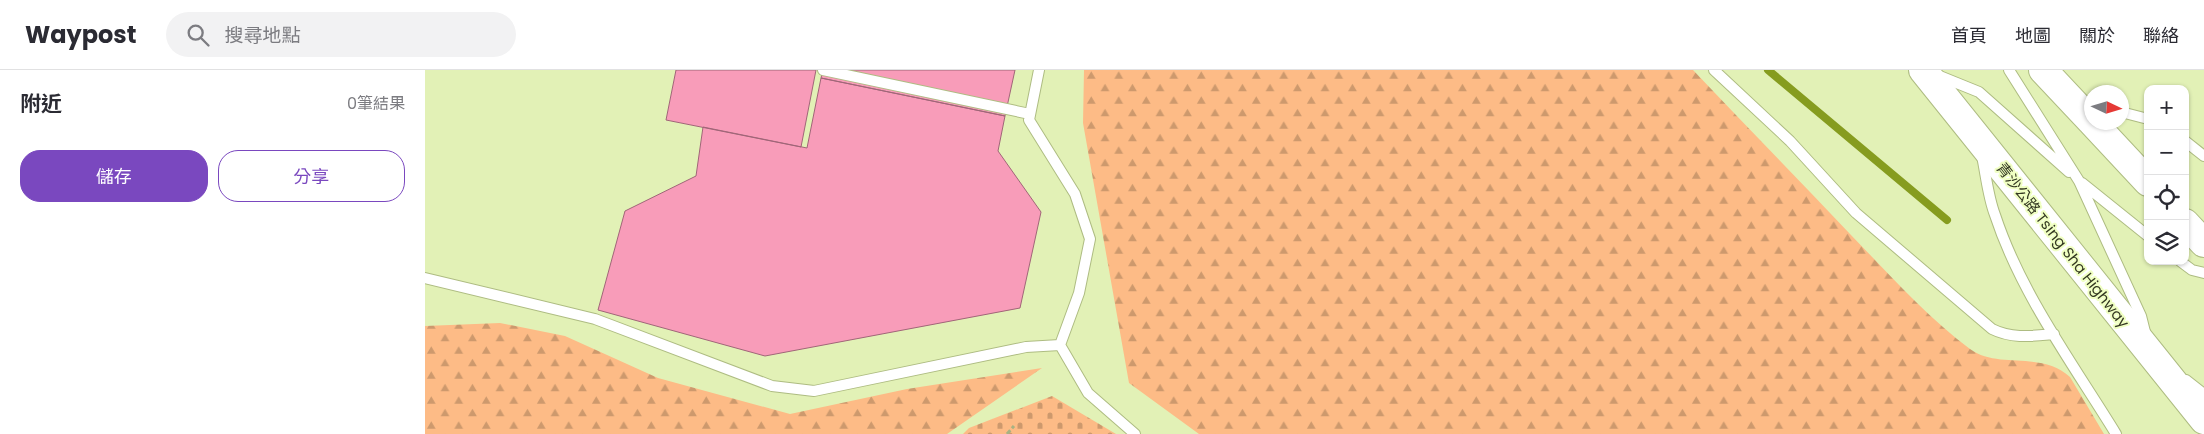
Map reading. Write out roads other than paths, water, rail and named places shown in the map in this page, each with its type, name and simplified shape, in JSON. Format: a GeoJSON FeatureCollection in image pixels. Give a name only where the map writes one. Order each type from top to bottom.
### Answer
{"type":"FeatureCollection","features":[{"type":"Feature","properties":{"kind":"highway","name":"青沙公路 Tsing Sha Highway"},"geometry":{"type":"LineString","coordinates":[[1923,70],[2204,420]]}},
{"type":"Feature","properties":{"kind":"highway"},"geometry":{"type":"LineString","coordinates":[[2043,70],[2081,101]]}},
{"type":"Feature","properties":{"kind":"highway"},"geometry":{"type":"LineString","coordinates":[[2099,130],[2144,178]]}},
{"type":"Feature","properties":{"kind":"highway"},"geometry":{"type":"LineString","coordinates":[[2189,227],[2204,244]]}},
{"type":"Feature","properties":{"kind":"lane"},"geometry":{"type":"LineString","coordinates":[[823,70],[1030,114]]}},
{"type":"Feature","properties":{"kind":"lane"},"geometry":{"type":"LineString","coordinates":[[1039,70],[1029,120],[1075,194],[1090,239],[1079,293],[1060,345]]}},
{"type":"Feature","properties":{"kind":"lane"},"geometry":{"type":"LineString","coordinates":[[1714,70],[1789,141],[1856,213],[1992,329],[2016,337],[2054,334]]}},
{"type":"Feature","properties":{"kind":"lane"},"geometry":{"type":"LineString","coordinates":[[1923,70],[1979,92],[2079,181],[2144,233]]}},
{"type":"Feature","properties":{"kind":"lane"},"geometry":{"type":"LineString","coordinates":[[2009,70],[2079,181],[2141,316],[2151,355],[2204,394]]}},
{"type":"Feature","properties":{"kind":"lane"},"geometry":{"type":"LineString","coordinates":[[2129,114],[2144,118]]}},
{"type":"Feature","properties":{"kind":"lane"},"geometry":{"type":"LineString","coordinates":[[1978,137],[1994,215],[2021,276],[2054,334],[2117,434]]}},
{"type":"Feature","properties":{"kind":"lane"},"geometry":{"type":"LineString","coordinates":[[2189,144],[2204,156]]}},
{"type":"Feature","properties":{"kind":"lane"},"geometry":{"type":"LineString","coordinates":[[2185,265],[2192,270],[2204,273]]}},
{"type":"Feature","properties":{"kind":"lane"},"geometry":{"type":"LineString","coordinates":[[425,278],[595,319],[772,386],[814,391],[1026,347],[1060,345]]}},
{"type":"Feature","properties":{"kind":"lane"},"geometry":{"type":"LineString","coordinates":[[1060,345],[1088,393],[1135,434]]}},
{"type":"Feature","properties":{"kind":"waterway"},"geometry":{"type":"LineString","coordinates":[[1768,70],[1947,220]]}}]}
